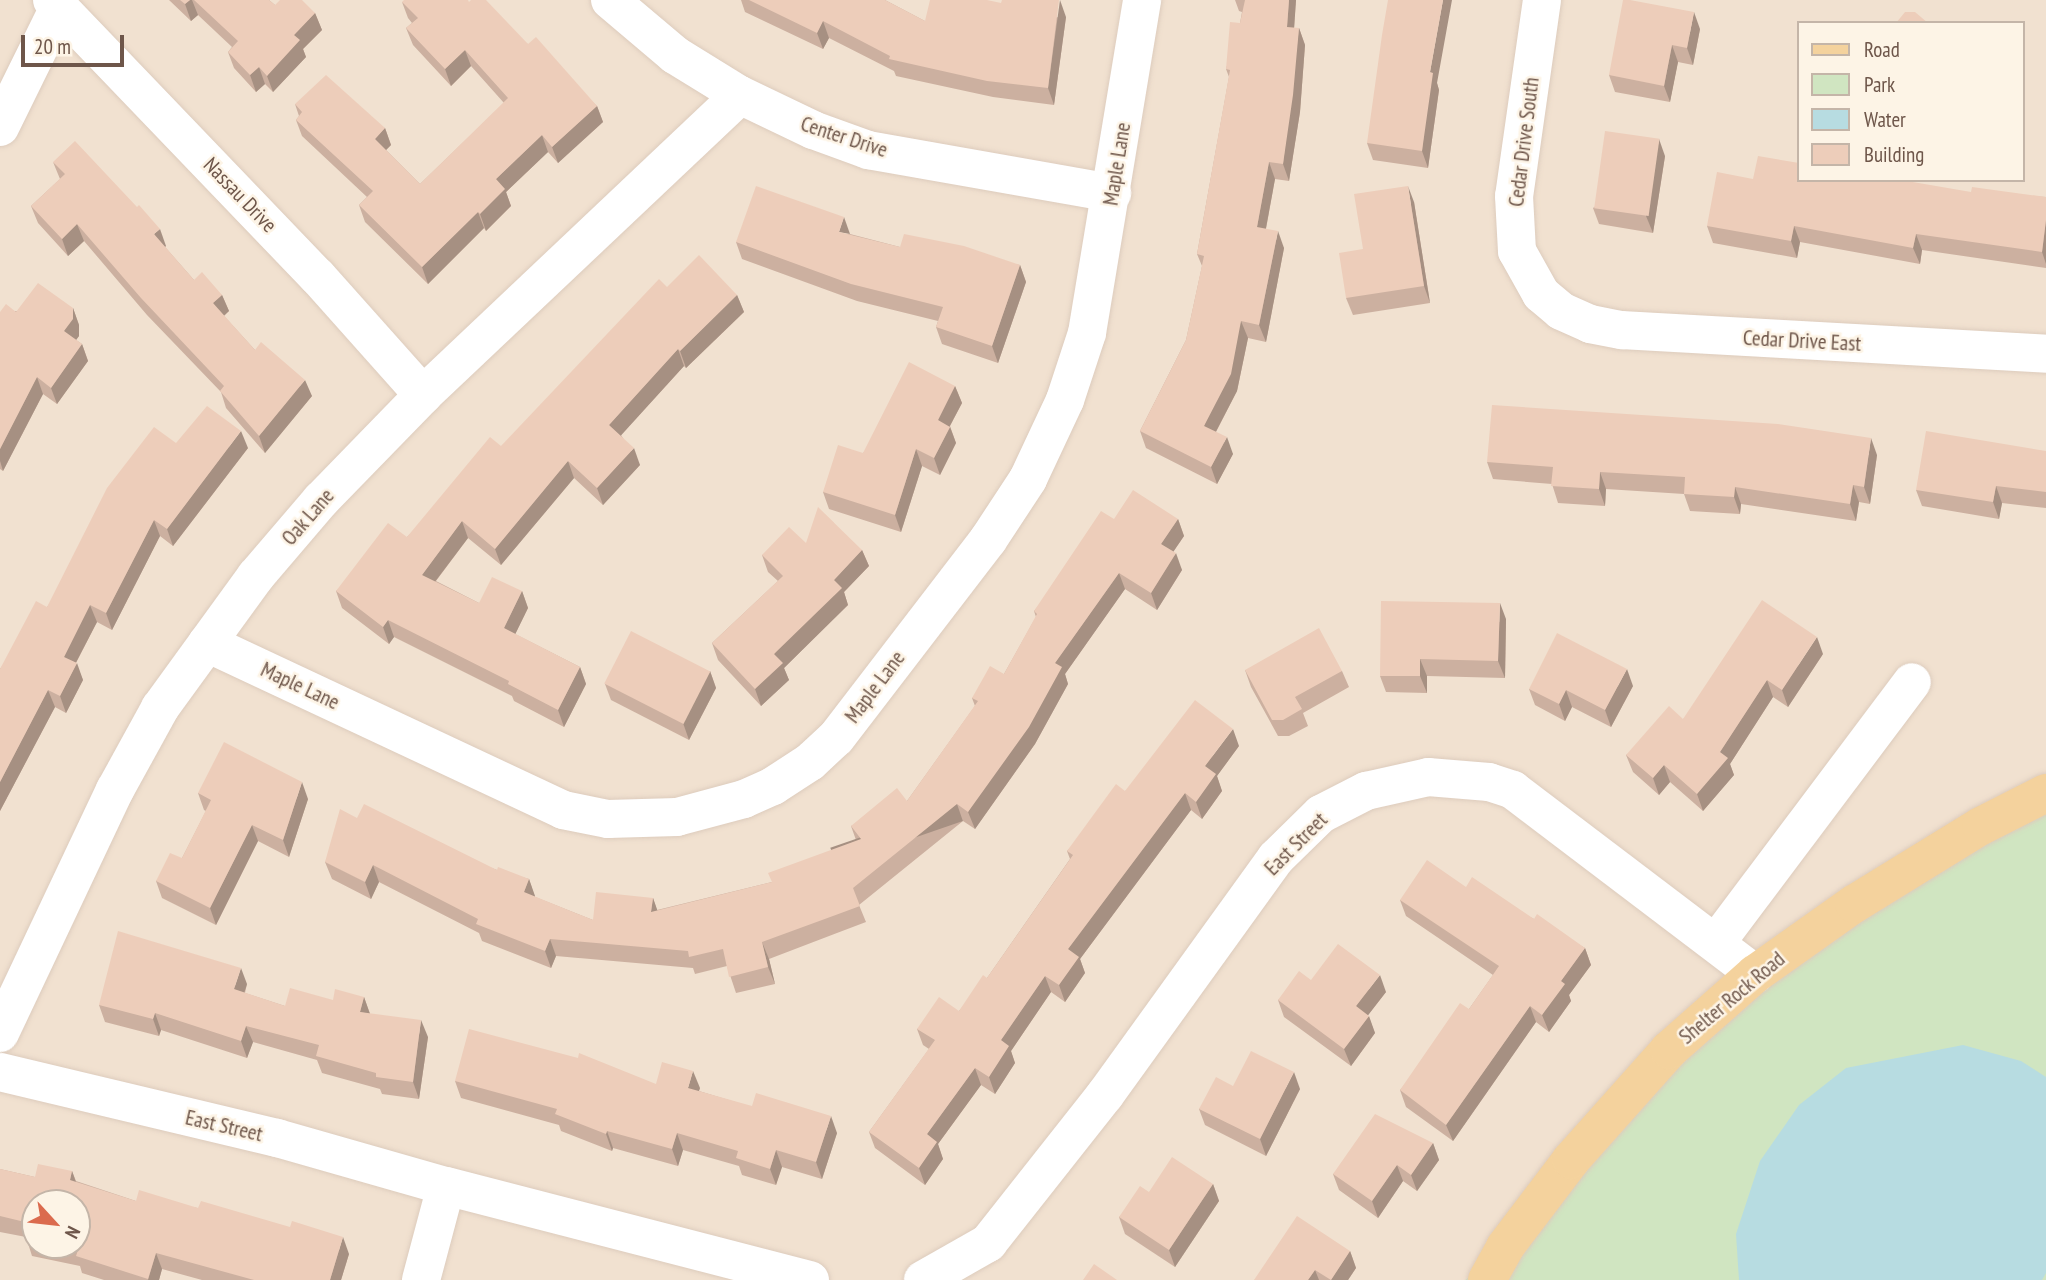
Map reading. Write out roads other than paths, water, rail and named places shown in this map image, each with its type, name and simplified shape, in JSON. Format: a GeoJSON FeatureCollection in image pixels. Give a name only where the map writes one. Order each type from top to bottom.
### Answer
{"type":"FeatureCollection","features":[{"type":"Feature","properties":{"kind":"main road","name":"Shelter Rock Road"},"geometry":{"type":"LineString","coordinates":[[1487,1280],[1505,1247],[1571,1160],[1670,1050],[1755,974],[1877,889],[1980,825],[2046,793]]}},
{"type":"Feature","properties":{"kind":"main road"},"geometry":{"type":"LineString","coordinates":[[1465,1280],[1505,1247]]}},
{"type":"Feature","properties":{"kind":"street","name":"Center Drive"},"geometry":{"type":"LineString","coordinates":[[610,0],[675,55],[740,95],[813,130],[867,150],[1112,193]]}},
{"type":"Feature","properties":{"kind":"street","name":"Maple Lane"},"geometry":{"type":"LineString","coordinates":[[207,643],[563,810],[608,819],[677,817],[744,799],[773,786],[810,762],[836,738],[988,540],[1028,479],[1065,400],[1087,333],[1142,0]]}},
{"type":"Feature","properties":{"kind":"street","name":"Cedar Drive South"},"geometry":{"type":"LineString","coordinates":[[1542,0],[1514,196],[1517,251],[1541,294],[1561,311]]}},
{"type":"Feature","properties":{"kind":"street"},"geometry":{"type":"LineString","coordinates":[[0,127],[55,4]]}},
{"type":"Feature","properties":{"kind":"street","name":"Nassau Drive"},"geometry":{"type":"LineString","coordinates":[[55,4],[318,276],[424,395]]}},
{"type":"Feature","properties":{"kind":"street","name":"Oak Lane"},"geometry":{"type":"LineString","coordinates":[[0,1033],[116,790],[160,708],[256,576],[321,500],[424,395],[740,95]]}},
{"type":"Feature","properties":{"kind":"street","name":"Cedar Drive East"},"geometry":{"type":"LineString","coordinates":[[1561,311],[1590,324],[1622,330],[2046,354]]}},
{"type":"Feature","properties":{"kind":"street"},"geometry":{"type":"LineString","coordinates":[[1716,943],[1912,682]]}},
{"type":"Feature","properties":{"kind":"street","name":"East Street"},"geometry":{"type":"LineString","coordinates":[[939,1272],[988,1243],[1105,1095],[1276,858],[1321,814],[1366,791],[1428,777],[1489,782],[1513,790],[1755,974]]}},
{"type":"Feature","properties":{"kind":"street","name":"East Street"},"geometry":{"type":"LineString","coordinates":[[0,1072],[277,1139],[446,1186],[810,1280]]}},
{"type":"Feature","properties":{"kind":"street"},"geometry":{"type":"LineString","coordinates":[[421,1280],[446,1186]]}},
{"type":"Feature","properties":{"kind":"water"},"geometry":{"type":"Polygon","coordinates":[[[1963,1045],[2021,1061],[2046,1077],[2046,1273],[2042,1280],[1739,1280],[1736,1234],[1760,1161],[1799,1105],[1846,1068],[1963,1045]]]}}]}
